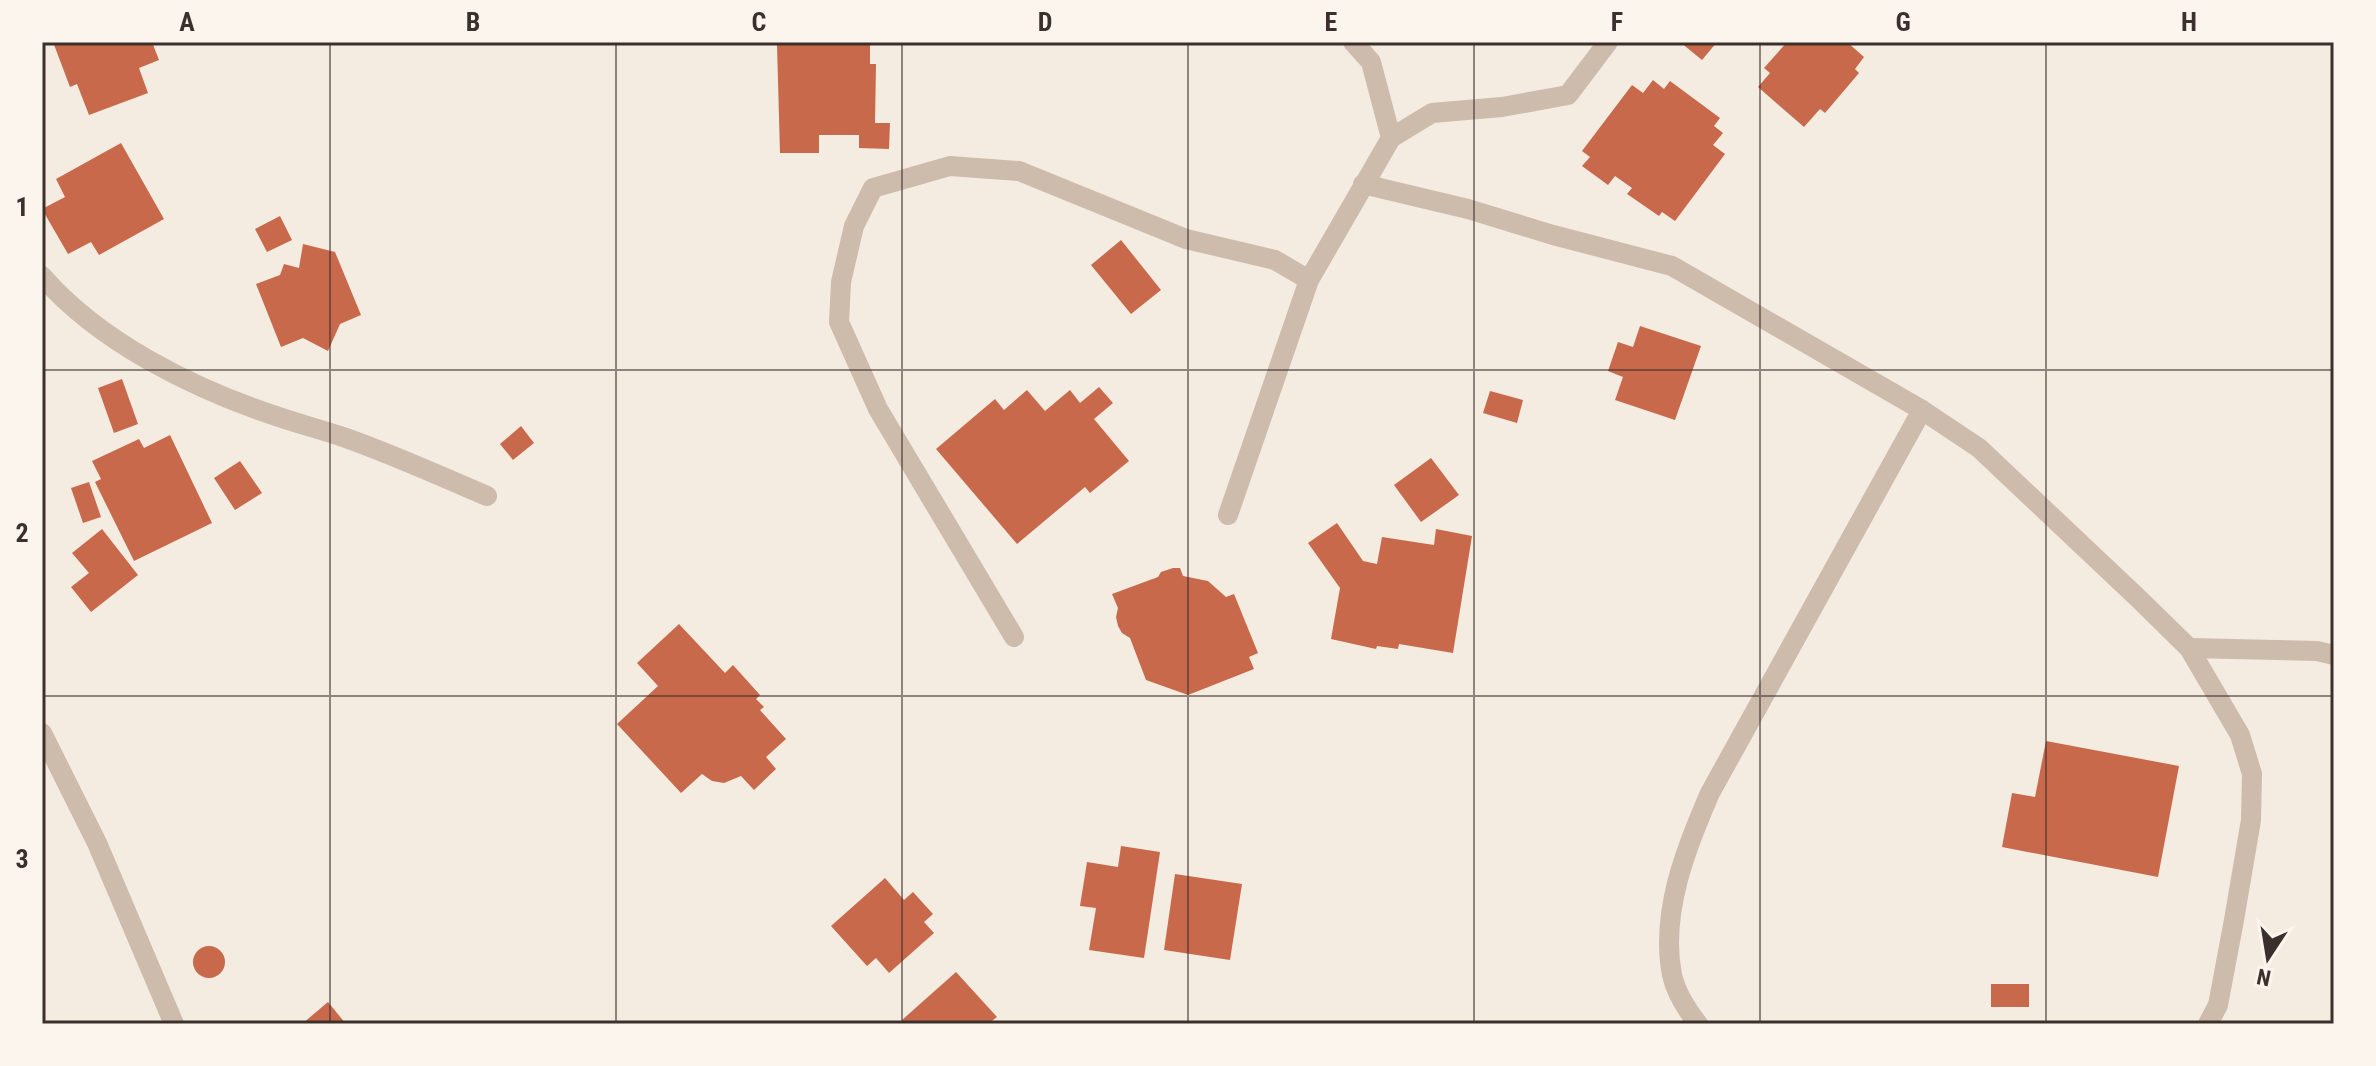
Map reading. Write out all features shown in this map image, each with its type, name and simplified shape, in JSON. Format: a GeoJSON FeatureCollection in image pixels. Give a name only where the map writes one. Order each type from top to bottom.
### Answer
{"type":"FeatureCollection","features":[{"type":"Feature","properties":{"kind":"street"},"geometry":{"type":"LineString","coordinates":[[1353,42],[1371,62],[1391,138]]}},
{"type":"Feature","properties":{"kind":"street"},"geometry":{"type":"LineString","coordinates":[[1228,515],[1309,280],[1391,138],[1432,113],[1502,107],[1568,95],[1608,42]]}},
{"type":"Feature","properties":{"kind":"street"},"geometry":{"type":"LineString","coordinates":[[1014,637],[878,409],[839,322],[841,282],[854,226],[873,188],[950,166],[1019,171],[1186,239],[1275,260],[1309,280]]}},
{"type":"Feature","properties":{"kind":"street"},"geometry":{"type":"LineString","coordinates":[[1363,184],[1468,209],[1672,266],[1922,410],[1979,448],[2189,648],[2240,735],[2252,774],[2251,820],[2234,920],[2218,1005],[2208,1024]]}},
{"type":"Feature","properties":{"kind":"street"},"geometry":{"type":"LineString","coordinates":[[42,276],[61,298],[95,326],[208,389],[399,458],[487,496]]}},
{"type":"Feature","properties":{"kind":"street"},"geometry":{"type":"LineString","coordinates":[[1698,1024],[1686,1008],[1672,975],[1670,926],[1686,847],[1710,793],[1922,410]]}},
{"type":"Feature","properties":{"kind":"street"},"geometry":{"type":"LineString","coordinates":[[2189,648],[2317,651],[2334,655]]}},
{"type":"Feature","properties":{"kind":"street"},"geometry":{"type":"LineString","coordinates":[[42,733],[97,843],[174,1024]]}},
{"type":"Feature","properties":{"kind":"building"},"geometry":{"type":"Polygon","coordinates":[[[53,42],[152,42],[159,60],[139,68],[148,93],[89,115],[77,84],[70,87],[53,42]]]}},
{"type":"Feature","properties":{"kind":"building"},"geometry":{"type":"Polygon","coordinates":[[[808,42],[870,43],[870,64],[876,64],[875,123],[890,123],[889,149],[859,148],[859,135],[819,135],[819,153],[780,153],[777,45],[808,45],[808,42]]]}},
{"type":"Feature","properties":{"kind":"building"},"geometry":{"type":"Polygon","coordinates":[[[1680,42],[1717,42],[1702,60],[1680,42]]]}},
{"type":"Feature","properties":{"kind":"building"},"geometry":{"type":"Polygon","coordinates":[[[1787,42],[1847,42],[1864,57],[1855,69],[1859,73],[1825,113],[1820,109],[1804,127],[1758,87],[1770,73],[1764,68],[1787,42]]]}},
{"type":"Feature","properties":{"kind":"building"},"geometry":{"type":"Polygon","coordinates":[[[1653,80],[1664,89],[1670,81],[1720,118],[1714,126],[1723,133],[1713,145],[1725,154],[1675,221],[1662,212],[1659,216],[1627,194],[1632,188],[1615,176],[1608,185],[1582,166],[1590,157],[1582,151],[1632,85],[1643,93],[1653,80]]]}},
{"type":"Feature","properties":{"kind":"building"},"geometry":{"type":"Polygon","coordinates":[[[121,143],[164,219],[99,255],[91,242],[68,254],[42,209],[65,197],[56,179],[121,143]]]}},
{"type":"Feature","properties":{"kind":"building"},"geometry":{"type":"Polygon","coordinates":[[[280,216],[292,240],[267,252],[255,229],[280,216]]]}},
{"type":"Feature","properties":{"kind":"building"},"geometry":{"type":"Polygon","coordinates":[[[1121,240],[1161,290],[1131,314],[1091,265],[1121,240]]]}},
{"type":"Feature","properties":{"kind":"building"},"geometry":{"type":"Polygon","coordinates":[[[303,244],[335,252],[361,315],[340,324],[328,351],[303,338],[281,347],[256,284],[280,275],[284,264],[299,268],[303,244]]]}},
{"type":"Feature","properties":{"kind":"building"},"geometry":{"type":"Polygon","coordinates":[[[1640,326],[1701,346],[1675,420],[1615,400],[1623,377],[1608,371],[1618,342],[1633,347],[1640,326]]]}},
{"type":"Feature","properties":{"kind":"building"},"geometry":{"type":"Polygon","coordinates":[[[122,379],[138,424],[114,433],[98,388],[122,379]]]}},
{"type":"Feature","properties":{"kind":"building"},"geometry":{"type":"Polygon","coordinates":[[[1099,387],[1113,403],[1094,419],[1129,461],[1090,493],[1085,487],[1017,544],[936,449],[995,399],[1004,410],[1027,390],[1045,411],[1070,390],[1080,403],[1099,387]]]}},
{"type":"Feature","properties":{"kind":"building"},"geometry":{"type":"Polygon","coordinates":[[[1490,391],[1523,400],[1517,423],[1483,413],[1490,391]]]}},
{"type":"Feature","properties":{"kind":"building"},"geometry":{"type":"Polygon","coordinates":[[[521,426],[534,443],[513,460],[500,444],[521,426]]]}},
{"type":"Feature","properties":{"kind":"building"},"geometry":{"type":"Polygon","coordinates":[[[170,435],[212,523],[134,561],[95,482],[101,479],[92,461],[139,439],[144,448],[170,435]]]}},
{"type":"Feature","properties":{"kind":"building"},"geometry":{"type":"Polygon","coordinates":[[[1431,458],[1459,495],[1421,522],[1394,485],[1431,458]]]}},
{"type":"Feature","properties":{"kind":"building"},"geometry":{"type":"Polygon","coordinates":[[[240,461],[262,493],[235,510],[214,478],[240,461]]]}},
{"type":"Feature","properties":{"kind":"building"},"geometry":{"type":"Polygon","coordinates":[[[89,482],[101,517],[83,523],[71,488],[89,482]]]}},
{"type":"Feature","properties":{"kind":"building"},"geometry":{"type":"Polygon","coordinates":[[[1337,523],[1363,561],[1377,564],[1382,537],[1434,545],[1436,529],[1472,536],[1453,653],[1399,644],[1398,649],[1377,646],[1376,649],[1331,639],[1340,588],[1308,543],[1337,523]]]}},
{"type":"Feature","properties":{"kind":"building"},"geometry":{"type":"Polygon","coordinates":[[[102,529],[138,575],[91,612],[71,587],[89,573],[72,553],[102,529]]]}},
{"type":"Feature","properties":{"kind":"building"},"geometry":{"type":"Polygon","coordinates":[[[1173,568],[1180,568],[1183,576],[1208,581],[1226,597],[1234,594],[1258,653],[1249,657],[1254,669],[1188,695],[1146,680],[1130,638],[1118,626],[1118,608],[1112,594],[1173,568]]]}},
{"type":"Feature","properties":{"kind":"building"},"geometry":{"type":"Polygon","coordinates":[[[679,624],[725,673],[733,665],[760,695],[756,699],[764,707],[760,710],[786,739],[766,757],[776,769],[754,790],[741,776],[724,783],[712,781],[702,774],[681,793],[617,724],[658,686],[637,663],[679,624]]]}},
{"type":"Feature","properties":{"kind":"building"},"geometry":{"type":"Polygon","coordinates":[[[2046,741],[2179,766],[2158,877],[2002,847],[2012,793],[2035,797],[2046,741]]]}},
{"type":"Feature","properties":{"kind":"building"},"geometry":{"type":"Polygon","coordinates":[[[1121,846],[1160,852],[1144,958],[1089,950],[1096,908],[1080,906],[1087,862],[1118,867],[1121,846]]]}},
{"type":"Feature","properties":{"kind":"building"},"geometry":{"type":"Polygon","coordinates":[[[1175,874],[1242,884],[1230,960],[1164,950],[1175,874]]]}},
{"type":"Feature","properties":{"kind":"building"},"geometry":{"type":"Polygon","coordinates":[[[885,878],[904,900],[913,892],[933,914],[924,922],[934,933],[889,973],[876,958],[867,966],[831,926],[885,878]]]}},
{"type":"Feature","properties":{"kind":"building"},"geometry":{"type":"Polygon","coordinates":[[[209,946],[220,951],[225,962],[220,973],[209,978],[198,973],[193,962],[198,951],[209,946]]]}},
{"type":"Feature","properties":{"kind":"building"},"geometry":{"type":"Polygon","coordinates":[[[956,972],[997,1017],[988,1024],[905,1024],[902,1020],[956,972]]]}},
{"type":"Feature","properties":{"kind":"building"},"geometry":{"type":"Polygon","coordinates":[[[1991,984],[2029,984],[2029,1007],[1991,1007],[1991,984]]]}},
{"type":"Feature","properties":{"kind":"building"},"geometry":{"type":"Polygon","coordinates":[[[328,1002],[346,1024],[302,1024],[328,1002]]]}}]}
